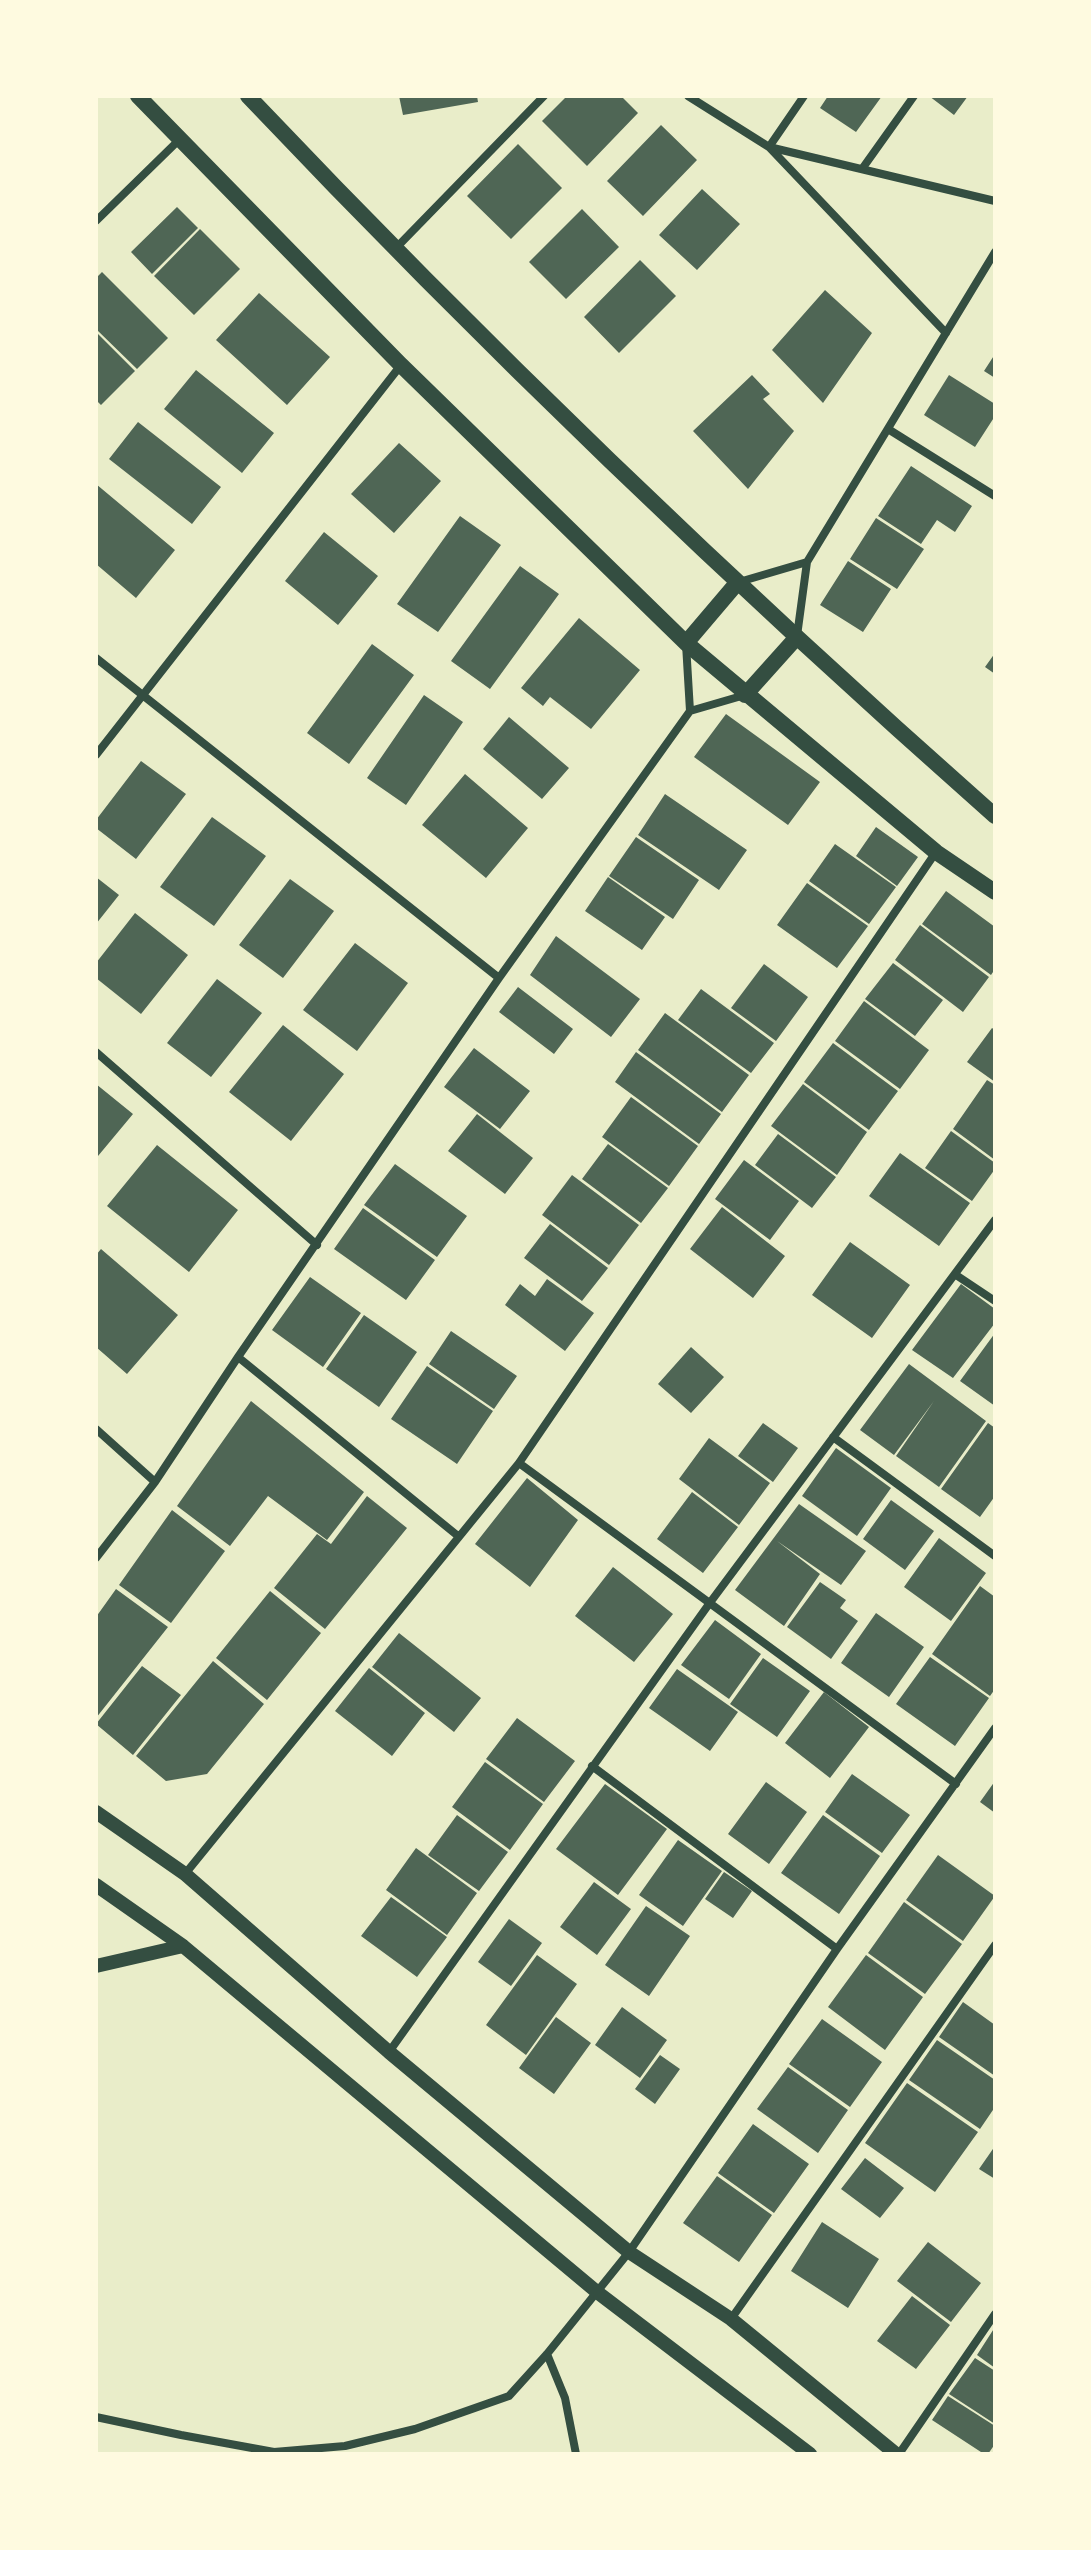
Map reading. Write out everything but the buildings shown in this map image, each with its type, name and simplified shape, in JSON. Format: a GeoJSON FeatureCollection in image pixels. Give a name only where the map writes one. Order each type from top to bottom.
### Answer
{"type":"FeatureCollection","features":[{"type":"Feature","properties":{"kind":"main road"},"geometry":{"type":"LineString","coordinates":[[138,96],[401,365],[686,643],[936,852],[995,892]]}},
{"type":"Feature","properties":{"kind":"main road"},"geometry":{"type":"LineString","coordinates":[[248,96],[395,249],[737,583],[995,815]]}},
{"type":"Feature","properties":{"kind":"main road"},"geometry":{"type":"LineString","coordinates":[[686,643],[737,583]]}},
{"type":"Feature","properties":{"kind":"main road"},"geometry":{"type":"LineString","coordinates":[[745,695],[797,637]]}},
{"type":"Feature","properties":{"kind":"street"},"geometry":{"type":"LineString","coordinates":[[395,249],[544,96]]}},
{"type":"Feature","properties":{"kind":"street"},"geometry":{"type":"LineString","coordinates":[[688,96],[769,147],[946,333]]}},
{"type":"Feature","properties":{"kind":"street"},"geometry":{"type":"LineString","coordinates":[[769,147],[804,96]]}},
{"type":"Feature","properties":{"kind":"street"},"geometry":{"type":"LineString","coordinates":[[862,169],[914,96]]}},
{"type":"Feature","properties":{"kind":"street"},"geometry":{"type":"LineString","coordinates":[[96,221],[180,139]]}},
{"type":"Feature","properties":{"kind":"street"},"geometry":{"type":"LineString","coordinates":[[769,147],[995,201]]}},
{"type":"Feature","properties":{"kind":"street"},"geometry":{"type":"LineString","coordinates":[[797,637],[807,562],[995,252]]}},
{"type":"Feature","properties":{"kind":"street"},"geometry":{"type":"LineString","coordinates":[[96,755],[401,365]]}},
{"type":"Feature","properties":{"kind":"street"},"geometry":{"type":"LineString","coordinates":[[888,429],[995,496]]}},
{"type":"Feature","properties":{"kind":"street"},"geometry":{"type":"LineString","coordinates":[[737,583],[807,562]]}},
{"type":"Feature","properties":{"kind":"street"},"geometry":{"type":"LineString","coordinates":[[686,643],[690,711]]}},
{"type":"Feature","properties":{"kind":"street"},"geometry":{"type":"LineString","coordinates":[[96,658],[499,978]]}},
{"type":"Feature","properties":{"kind":"street"},"geometry":{"type":"LineString","coordinates":[[96,1558],[155,1482],[499,978],[690,711],[745,695]]}},
{"type":"Feature","properties":{"kind":"street"},"geometry":{"type":"LineString","coordinates":[[185,1874],[519,1463],[936,852]]}},
{"type":"Feature","properties":{"kind":"street"},"geometry":{"type":"LineString","coordinates":[[96,1052],[317,1245]]}},
{"type":"Feature","properties":{"kind":"street"},"geometry":{"type":"LineString","coordinates":[[389,2052],[709,1604],[995,1220]]}},
{"type":"Feature","properties":{"kind":"street"},"geometry":{"type":"LineString","coordinates":[[956,1275],[995,1301]]}},
{"type":"Feature","properties":{"kind":"street"},"geometry":{"type":"LineString","coordinates":[[238,1357],[458,1536]]}},
{"type":"Feature","properties":{"kind":"street"},"geometry":{"type":"LineString","coordinates":[[96,1429],[155,1482]]}},
{"type":"Feature","properties":{"kind":"street"},"geometry":{"type":"LineString","coordinates":[[833,1437],[995,1556]]}},
{"type":"Feature","properties":{"kind":"street"},"geometry":{"type":"LineString","coordinates":[[519,1463],[956,1784]]}},
{"type":"Feature","properties":{"kind":"street"},"geometry":{"type":"LineString","coordinates":[[96,2417],[274,2452],[345,2446],[415,2429],[509,2396],[629,2252],[837,1949],[995,1728]]}},
{"type":"Feature","properties":{"kind":"street"},"geometry":{"type":"LineString","coordinates":[[592,1766],[837,1949]]}},
{"type":"Feature","properties":{"kind":"street"},"geometry":{"type":"LineString","coordinates":[[96,1812],[185,1874],[389,2052],[629,2252],[731,2319],[898,2454],[995,2314]]}},
{"type":"Feature","properties":{"kind":"street"},"geometry":{"type":"LineString","coordinates":[[96,1885],[183,1946],[597,2292],[810,2454]]}},
{"type":"Feature","properties":{"kind":"street"},"geometry":{"type":"LineString","coordinates":[[731,2319],[995,1945]]}},
{"type":"Feature","properties":{"kind":"street"},"geometry":{"type":"LineString","coordinates":[[96,1966],[183,1946]]}},
{"type":"Feature","properties":{"kind":"street"},"geometry":{"type":"LineString","coordinates":[[547,2354],[565,2398],[576,2454]]}}]}
